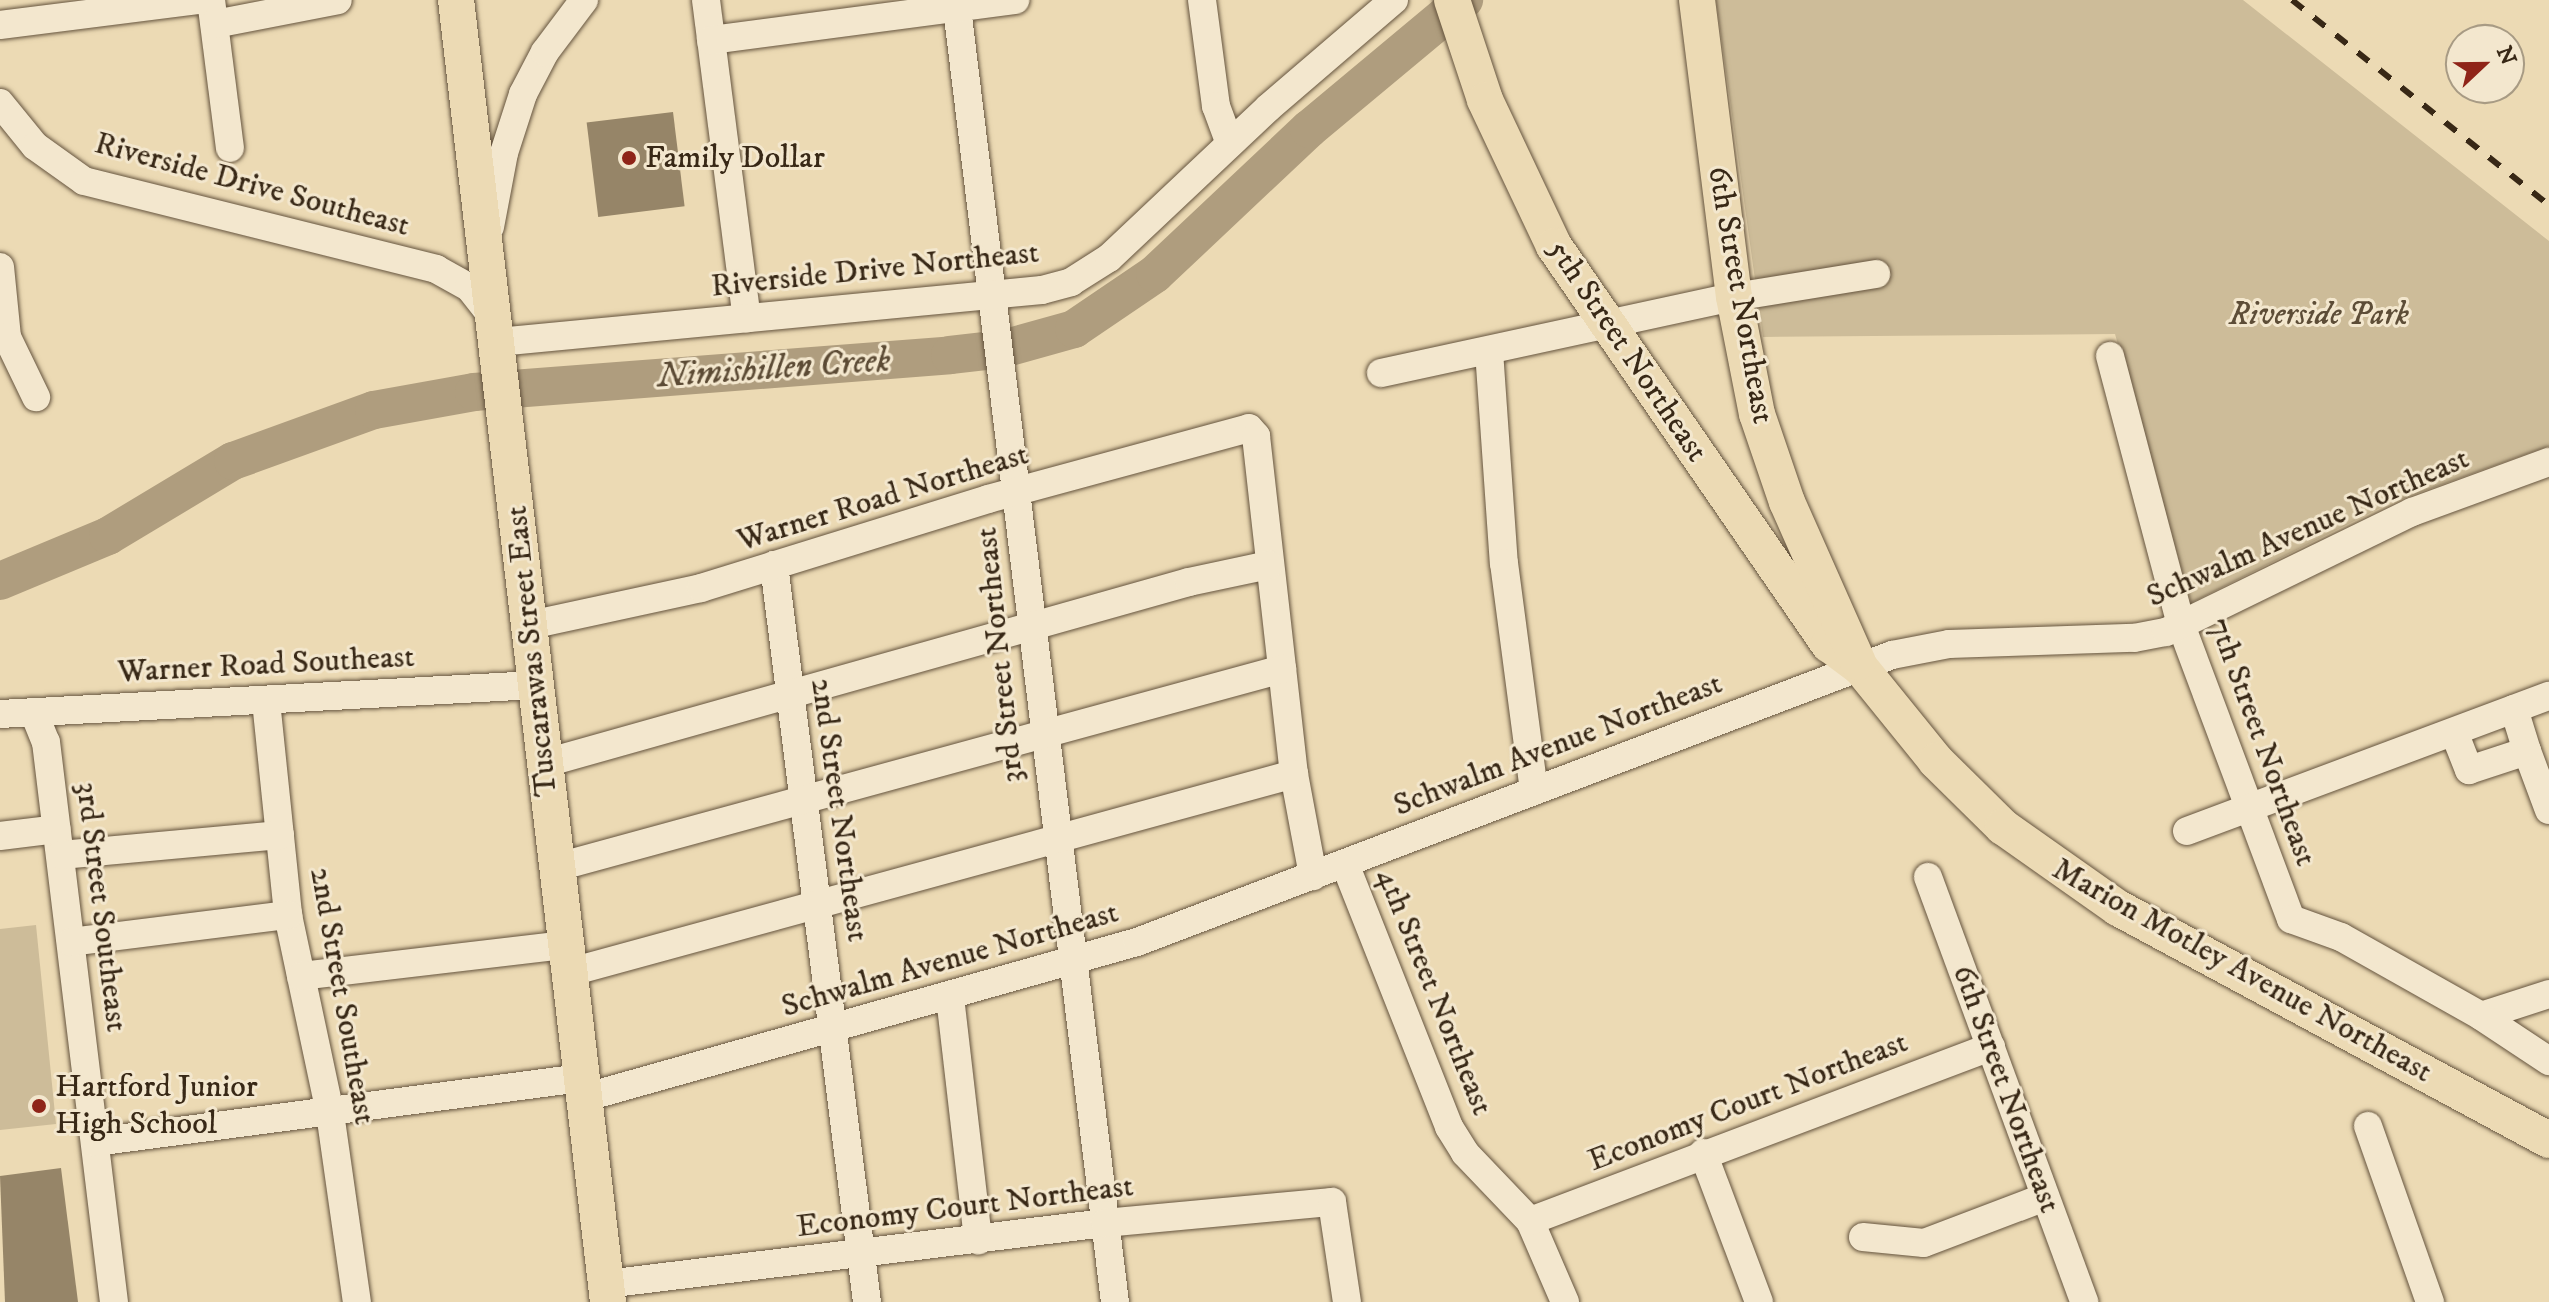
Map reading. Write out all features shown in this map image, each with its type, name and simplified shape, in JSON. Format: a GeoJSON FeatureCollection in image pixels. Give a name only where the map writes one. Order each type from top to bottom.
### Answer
{"type":"FeatureCollection","features":[{"type":"Feature","properties":{"kind":"main road","name":"Tuscarawas Street East"},"geometry":{"type":"LineString","coordinates":[[456,0],[510,443],[554,868],[607,1293]]}},
{"type":"Feature","properties":{"kind":"main road","name":"5th Street Northeast"},"geometry":{"type":"LineString","coordinates":[[1452,0],[1470,61],[1536,212],[1607,326],[1829,644],[1860,667]]}},
{"type":"Feature","properties":{"kind":"main road","name":"6th Street Northeast"},"geometry":{"type":"LineString","coordinates":[[1697,0],[1734,297],[1746,368],[1771,458],[1805,545],[1849,632],[1860,667]]}},
{"type":"Feature","properties":{"kind":"main road","name":"Marion Motley Avenue Northeast"},"geometry":{"type":"LineString","coordinates":[[1860,667],[1907,729],[1969,795],[2078,884],[2549,1140]]}},
{"type":"Feature","properties":{"kind":"street"},"geometry":{"type":"LineString","coordinates":[[0,25],[197,0]]}},
{"type":"Feature","properties":{"kind":"street"},"geometry":{"type":"LineString","coordinates":[[230,148],[213,12],[338,0]]}},
{"type":"Feature","properties":{"kind":"street"},"geometry":{"type":"LineString","coordinates":[[487,260],[498,182],[519,105],[545,52],[584,0]]}},
{"type":"Feature","properties":{"kind":"street"},"geometry":{"type":"LineString","coordinates":[[706,0],[747,318]]}},
{"type":"Feature","properties":{"kind":"street"},"geometry":{"type":"LineString","coordinates":[[711,40],[957,4],[1015,0]]}},
{"type":"Feature","properties":{"kind":"street"},"geometry":{"type":"LineString","coordinates":[[1202,0],[1216,106],[1230,144]]}},
{"type":"Feature","properties":{"kind":"street","name":"Riverside Drive Northeast"},"geometry":{"type":"LineString","coordinates":[[497,340],[747,318],[993,302],[1056,287],[1097,267],[1230,144],[1394,0]]}},
{"type":"Feature","properties":{"kind":"street","name":"3rd Street Northeast"},"geometry":{"type":"LineString","coordinates":[[957,4],[1055,839],[1115,1302]]}},
{"type":"Feature","properties":{"kind":"street","name":"Riverside Drive Southeast"},"geometry":{"type":"LineString","coordinates":[[0,103],[45,156],[84,181],[436,269],[469,287],[497,340]]}},
{"type":"Feature","properties":{"kind":"street"},"geometry":{"type":"LineString","coordinates":[[0,267],[7,337],[36,397]]}},
{"type":"Feature","properties":{"kind":"street"},"geometry":{"type":"LineString","coordinates":[[1381,373],[1734,297],[1876,274]]}},
{"type":"Feature","properties":{"kind":"street"},"geometry":{"type":"LineString","coordinates":[[1489,351],[1505,577],[1534,791]]}},
{"type":"Feature","properties":{"kind":"street","name":"7th Street Northeast"},"geometry":{"type":"LineString","coordinates":[[2110,356],[2181,625],[2291,919],[2341,937],[2481,1016]]}},
{"type":"Feature","properties":{"kind":"street","name":"Warner Road Northeast"},"geometry":{"type":"LineString","coordinates":[[530,625],[701,588],[1016,492],[1253,430],[1269,565]]}},
{"type":"Feature","properties":{"kind":"street","name":"Schwalm Avenue Northeast"},"geometry":{"type":"LineString","coordinates":[[95,1142],[330,1113],[582,1088],[834,1030],[1071,963],[1345,864],[1860,667],[1919,648],[2134,638],[2181,625],[2412,512],[2549,462]]}},
{"type":"Feature","properties":{"kind":"street","name":"2nd Street Northeast"},"geometry":{"type":"LineString","coordinates":[[774,565],[867,1302]]}},
{"type":"Feature","properties":{"kind":"street"},"geometry":{"type":"LineString","coordinates":[[542,764],[1031,629],[1189,582],[1269,565],[1294,774],[1313,876]]}},
{"type":"Feature","properties":{"kind":"street"},"geometry":{"type":"LineString","coordinates":[[554,868],[1282,669]]}},
{"type":"Feature","properties":{"kind":"street","name":"Warner Road Southeast"},"geometry":{"type":"LineString","coordinates":[[0,714],[535,685]]}},
{"type":"Feature","properties":{"kind":"street"},"geometry":{"type":"LineString","coordinates":[[2187,831],[2549,696]]}},
{"type":"Feature","properties":{"kind":"street","name":"2nd Street Southeast"},"geometry":{"type":"LineString","coordinates":[[266,701],[288,915],[330,1113],[357,1302]]}},
{"type":"Feature","properties":{"kind":"street"},"geometry":{"type":"LineString","coordinates":[[2514,709],[2549,810]]}},
{"type":"Feature","properties":{"kind":"street","name":"3rd Street Southeast"},"geometry":{"type":"LineString","coordinates":[[34,713],[46,742],[114,1302]]}},
{"type":"Feature","properties":{"kind":"street"},"geometry":{"type":"LineString","coordinates":[[2454,732],[2469,770],[2527,751]]}},
{"type":"Feature","properties":{"kind":"street"},"geometry":{"type":"LineString","coordinates":[[301,976],[566,959],[818,905],[1294,774]]}},
{"type":"Feature","properties":{"kind":"street"},"geometry":{"type":"LineString","coordinates":[[0,836],[59,842],[280,835]]}},
{"type":"Feature","properties":{"kind":"street","name":"4th Street Northeast"},"geometry":{"type":"LineString","coordinates":[[1345,864],[1449,1127],[1472,1161],[1530,1221],[1565,1302]]}},
{"type":"Feature","properties":{"kind":"street","name":"6th Street Northeast"},"geometry":{"type":"LineString","coordinates":[[1928,877],[2084,1302]]}},
{"type":"Feature","properties":{"kind":"street"},"geometry":{"type":"LineString","coordinates":[[71,942],[288,915]]}},
{"type":"Feature","properties":{"kind":"street"},"geometry":{"type":"LineString","coordinates":[[2481,1016],[2549,994]]}},
{"type":"Feature","properties":{"kind":"street"},"geometry":{"type":"LineString","coordinates":[[950,997],[978,1240]]}},
{"type":"Feature","properties":{"kind":"street"},"geometry":{"type":"LineString","coordinates":[[2481,1016],[2549,1061]]}},
{"type":"Feature","properties":{"kind":"street","name":"Economy Court Northeast"},"geometry":{"type":"LineString","coordinates":[[1530,1221],[1703,1153],[1991,1047]]}},
{"type":"Feature","properties":{"kind":"street"},"geometry":{"type":"LineString","coordinates":[[2368,1126],[2430,1302]]}},
{"type":"Feature","properties":{"kind":"street"},"geometry":{"type":"LineString","coordinates":[[1703,1153],[1759,1302]]}},
{"type":"Feature","properties":{"kind":"street"},"geometry":{"type":"LineString","coordinates":[[1863,1237],[1924,1243],[2045,1197]]}},
{"type":"Feature","properties":{"kind":"street","name":"Economy Court Northeast"},"geometry":{"type":"LineString","coordinates":[[607,1293],[1105,1223],[1332,1202],[1347,1302]]}},
{"type":"Feature","properties":{"kind":"green space","name":"Riverside Park"},"geometry":{"type":"Polygon","coordinates":[[[1716,0],[2243,0],[2549,241],[2549,446],[2388,504],[2191,603],[2115,334],[1763,337],[1716,0]]]}},
{"type":"Feature","properties":{"kind":"green space"},"geometry":{"type":"Polygon","coordinates":[[[36,925],[56,1124],[0,1130],[0,929],[36,925]]]}},
{"type":"Feature","properties":{"kind":"building"},"geometry":{"type":"Polygon","coordinates":[[[673,112],[685,206],[598,217],[587,123],[673,112]]]}},
{"type":"Feature","properties":{"kind":"building"},"geometry":{"type":"Polygon","coordinates":[[[61,1168],[78,1302],[5,1302],[0,1176],[61,1168]]]}},
{"type":"Feature","properties":{"kind":"waterway","name":"Nimishillen Creek"},"geometry":{"type":"LineString","coordinates":[[0,581],[108,536],[233,461],[374,410],[474,392],[1003,349],[1074,329],[1155,274],[1309,129],[1464,0]]}},
{"type":"Feature","properties":{"kind":"railway"},"geometry":{"type":"LineString","coordinates":[[2292,0],[2549,205]]}},
{"type":"Feature","properties":{"kind":"place","name":"Family Dollar"},"geometry":{"type":"Point","coordinates":[629,158]}},
{"type":"Feature","properties":{"kind":"place","name":"Hartford Junior High School"},"geometry":{"type":"Point","coordinates":[39,1106]}}]}
